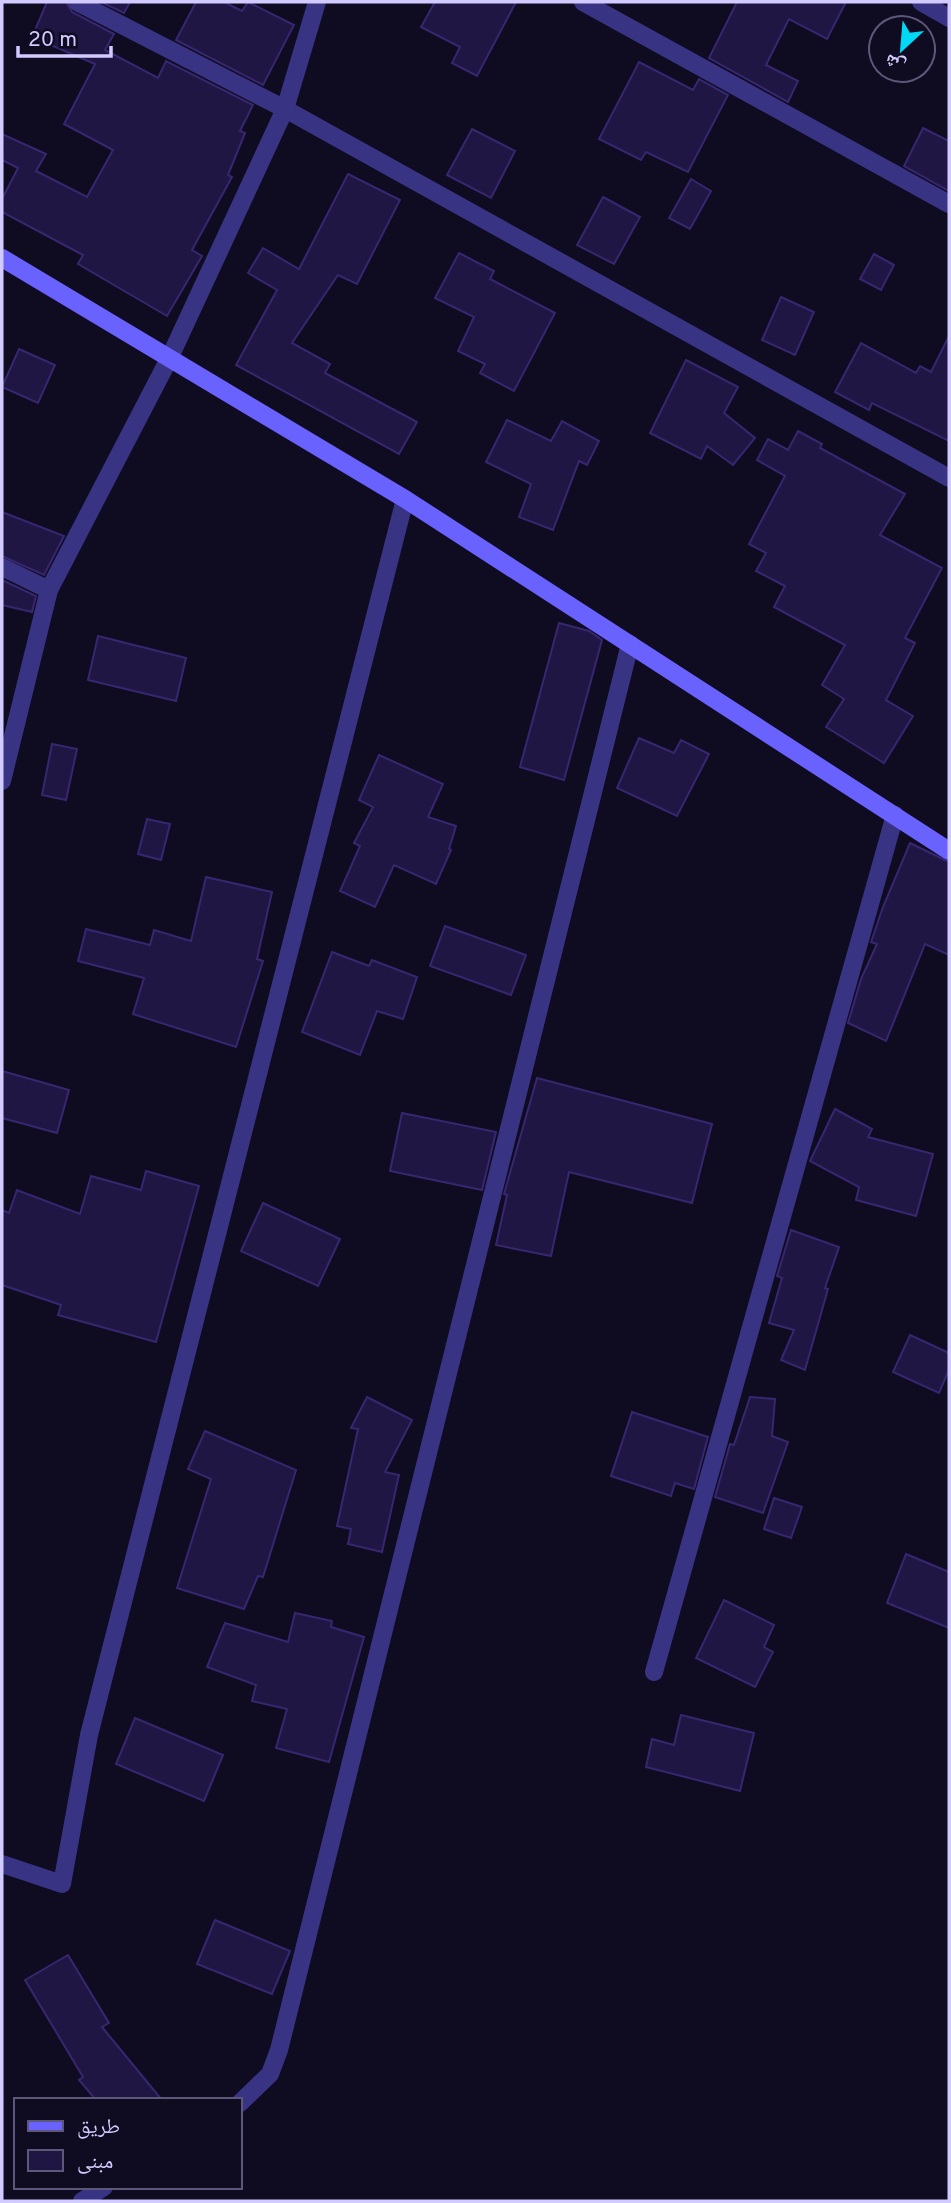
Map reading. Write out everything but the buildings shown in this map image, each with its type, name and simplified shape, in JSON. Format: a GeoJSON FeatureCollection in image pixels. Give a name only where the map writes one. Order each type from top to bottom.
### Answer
{"type":"FeatureCollection","features":[{"type":"Feature","properties":{"kind":"street"},"geometry":{"type":"LineString","coordinates":[[77,2],[285,109],[949,478]]}},
{"type":"Feature","properties":{"kind":"street"},"geometry":{"type":"LineString","coordinates":[[2,781],[49,590],[170,357],[285,109],[317,2]]}},
{"type":"Feature","properties":{"kind":"street"},"geometry":{"type":"LineString","coordinates":[[583,2],[949,204]]}},
{"type":"Feature","properties":{"kind":"street"},"geometry":{"type":"LineString","coordinates":[[921,2],[949,18]]}},
{"type":"Feature","properties":{"kind":"street"},"geometry":{"type":"LineString","coordinates":[[2,258],[405,499],[949,851]]}},
{"type":"Feature","properties":{"kind":"street"},"geometry":{"type":"LineString","coordinates":[[2,1864],[62,1884],[93,1721],[405,499]]}},
{"type":"Feature","properties":{"kind":"street"},"geometry":{"type":"LineString","coordinates":[[2,567],[49,590]]}},
{"type":"Feature","properties":{"kind":"street"},"geometry":{"type":"LineString","coordinates":[[242,2101],[270,2074],[279,2050],[630,644]]}},
{"type":"Feature","properties":{"kind":"street"},"geometry":{"type":"LineString","coordinates":[[654,1671],[895,815]]}},
{"type":"Feature","properties":{"kind":"street"},"geometry":{"type":"LineString","coordinates":[[82,2201],[101,2189]]}}]}
